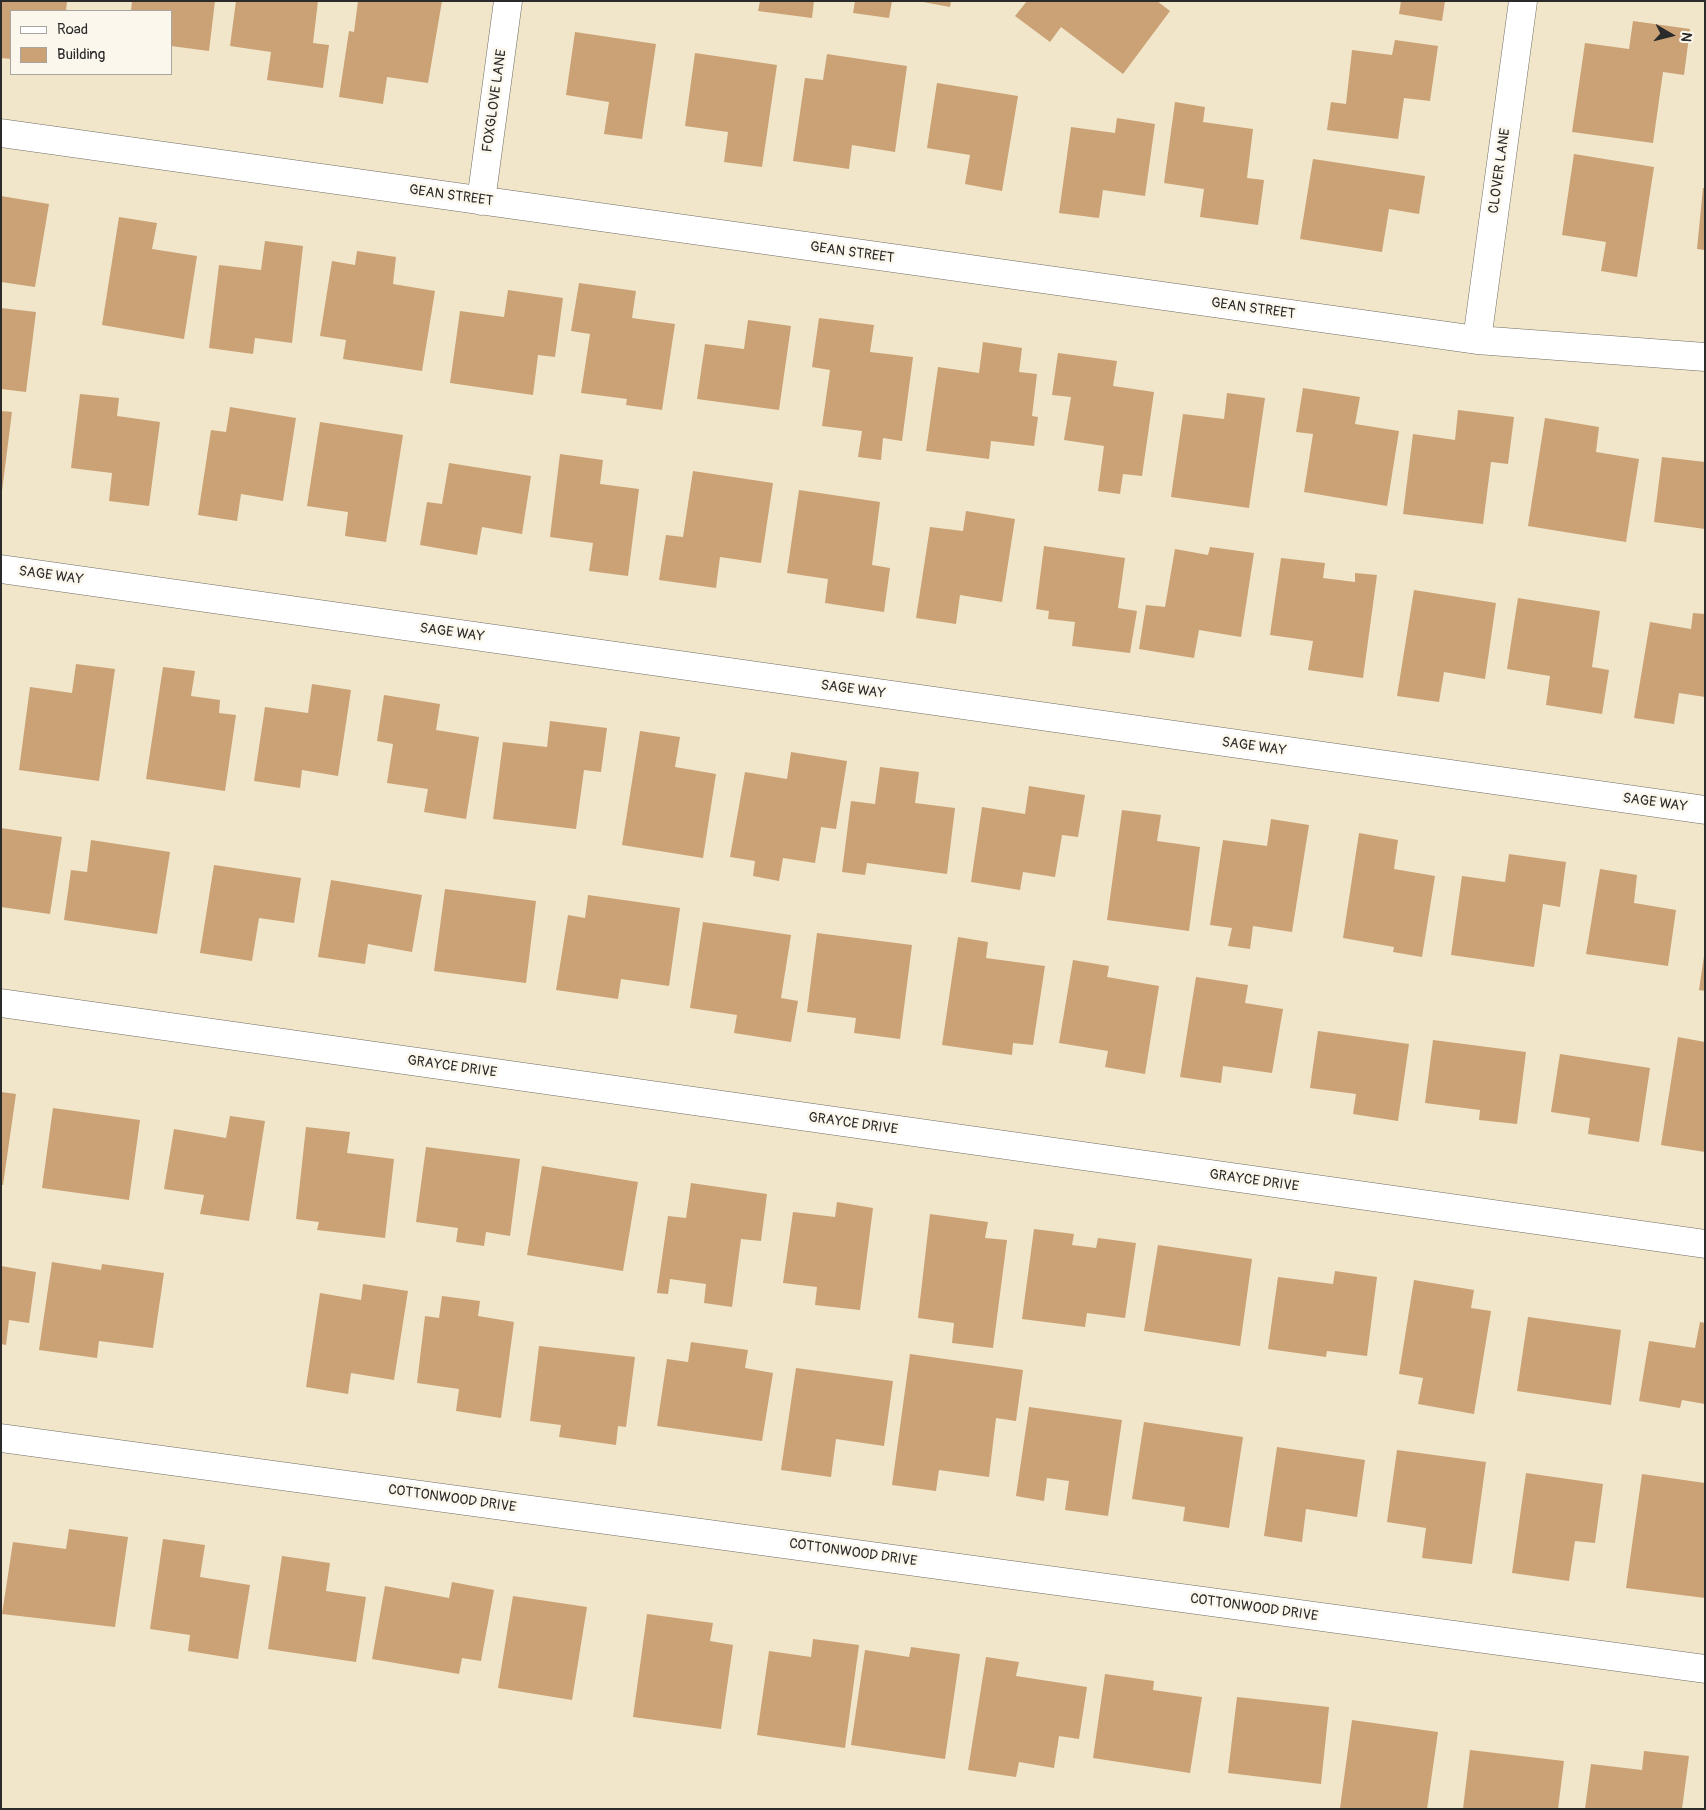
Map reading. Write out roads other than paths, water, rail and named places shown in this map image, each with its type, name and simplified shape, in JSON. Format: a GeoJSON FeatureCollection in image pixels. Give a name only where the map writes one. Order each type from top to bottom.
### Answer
{"type":"FeatureCollection","features":[{"type":"Feature","properties":{"kind":"street","name":"FOXGLOVE LANE"},"geometry":{"type":"LineString","coordinates":[[481,200],[508,1]]}},
{"type":"Feature","properties":{"kind":"street","name":"CLOVER LANE"},"geometry":{"type":"LineString","coordinates":[[1477,340],[1523,1]]}},
{"type":"Feature","properties":{"kind":"street","name":"GEAN STREET"},"geometry":{"type":"LineString","coordinates":[[1,133],[1477,340],[1705,357]]}},
{"type":"Feature","properties":{"kind":"street","name":"SAGE WAY"},"geometry":{"type":"LineString","coordinates":[[1,569],[1705,810]]}},
{"type":"Feature","properties":{"kind":"street","name":"GRAYCE DRIVE"},"geometry":{"type":"LineString","coordinates":[[1,1003],[1705,1244]]}},
{"type":"Feature","properties":{"kind":"street","name":"COTTONWOOD DRIVE"},"geometry":{"type":"LineString","coordinates":[[1,1438],[1705,1669]]}}]}
